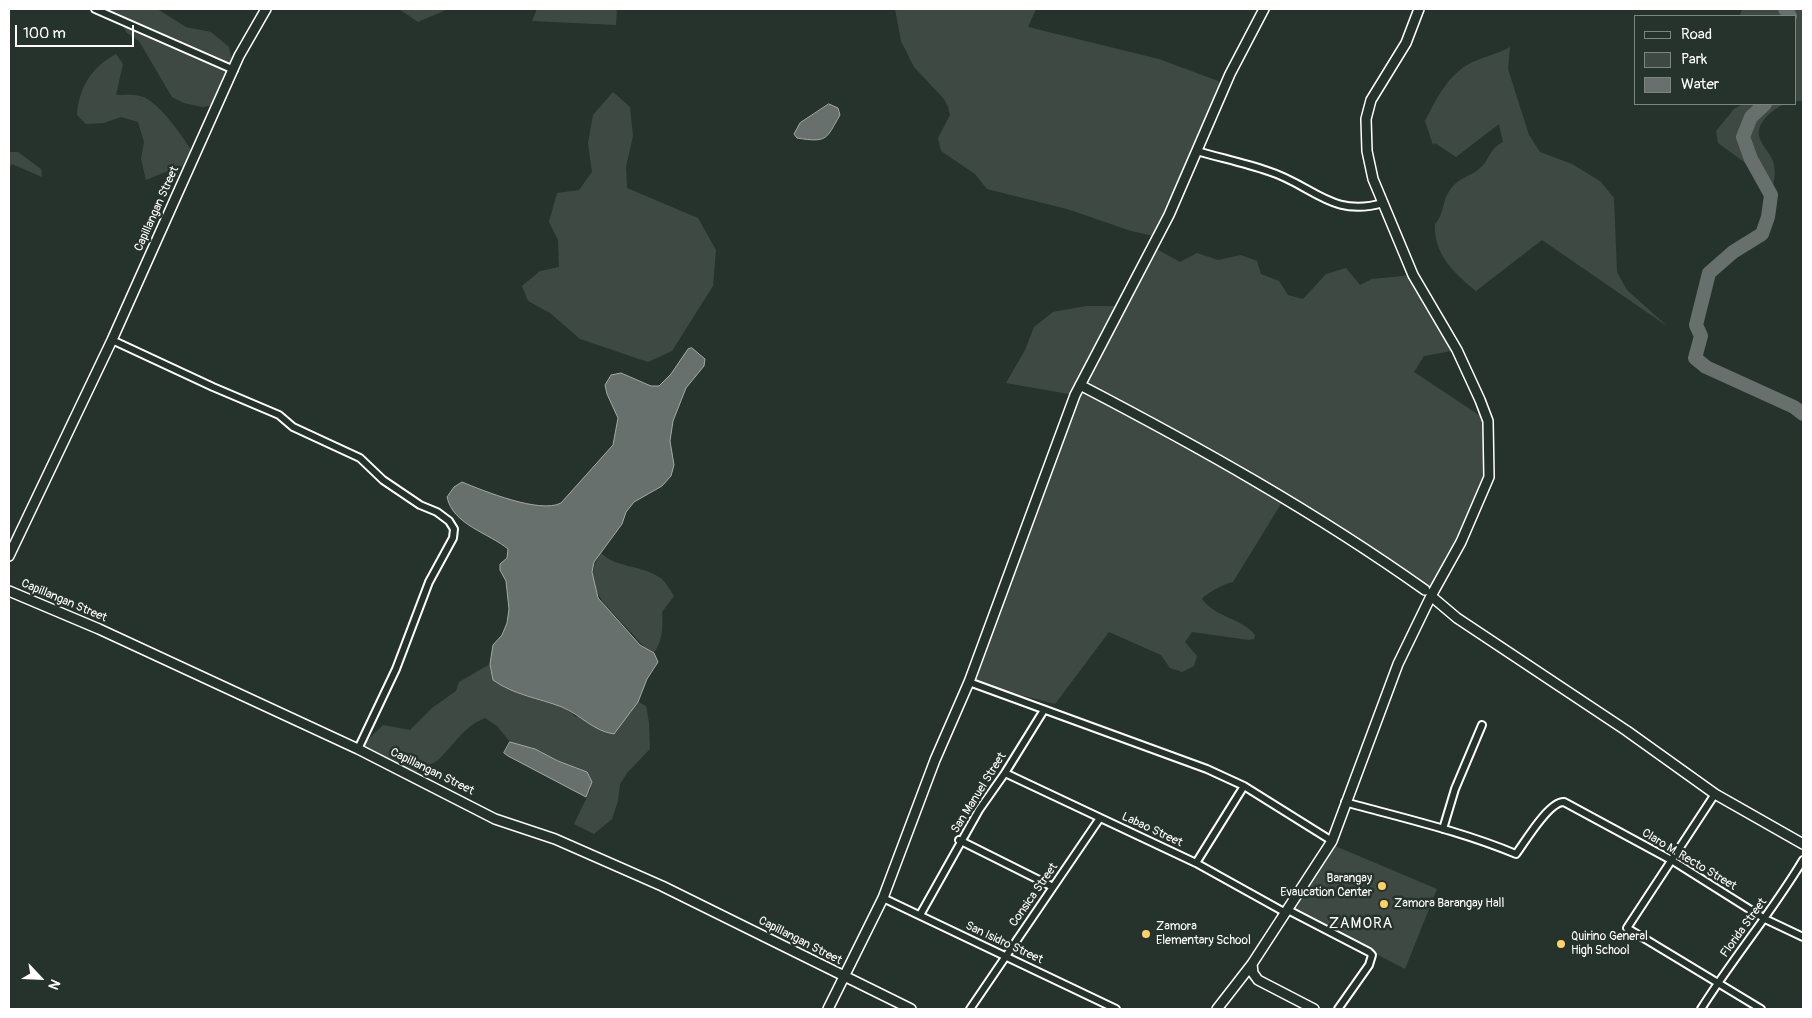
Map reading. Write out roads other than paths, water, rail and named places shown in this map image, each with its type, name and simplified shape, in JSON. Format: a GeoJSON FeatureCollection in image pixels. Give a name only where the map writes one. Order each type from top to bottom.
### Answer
{"type":"FeatureCollection","features":[{"type":"Feature","properties":{"kind":"street"},"geometry":{"type":"LineString","coordinates":[[95,9],[234,70]]}},
{"type":"Feature","properties":{"kind":"street","name":"Capillangan Street"},"geometry":{"type":"LineString","coordinates":[[9,556],[112,340],[234,70],[266,9]]}},
{"type":"Feature","properties":{"kind":"street"},"geometry":{"type":"LineString","coordinates":[[828,1009],[883,898],[936,760],[969,682],[1061,429],[1080,385],[1162,230],[1230,74],[1264,9]]}},
{"type":"Feature","properties":{"kind":"street"},"geometry":{"type":"LineString","coordinates":[[1217,1009],[1252,964],[1332,841],[1398,664],[1428,593],[1462,542],[1489,477],[1488,421],[1457,350],[1413,275],[1373,179],[1367,151],[1366,119],[1371,100],[1406,43],[1420,9]]}},
{"type":"Feature","properties":{"kind":"street"},"geometry":{"type":"LineString","coordinates":[[1197,151],[1274,173],[1330,202],[1366,208],[1383,203]]}},
{"type":"Feature","properties":{"kind":"street"},"geometry":{"type":"LineString","coordinates":[[112,340],[279,415],[293,427],[348,452],[370,466],[420,505],[437,512],[452,525],[455,533],[453,538],[432,577],[396,669],[358,749]]}},
{"type":"Feature","properties":{"kind":"street"},"geometry":{"type":"LineString","coordinates":[[1080,385],[1247,475],[1362,545],[1428,593],[1457,618],[1627,731],[1715,794],[1803,844]]}},
{"type":"Feature","properties":{"kind":"street","name":"Capillangan Street"},"geometry":{"type":"LineString","coordinates":[[9,591],[99,629],[358,749],[495,819],[556,839],[662,886],[911,1009]]}},
{"type":"Feature","properties":{"kind":"street"},"geometry":{"type":"LineString","coordinates":[[969,682],[1161,750],[1244,786],[1332,841]]}},
{"type":"Feature","properties":{"kind":"street","name":"San Manuel Street"},"geometry":{"type":"LineString","coordinates":[[920,915],[960,840],[1044,710]]}},
{"type":"Feature","properties":{"kind":"street"},"geometry":{"type":"LineString","coordinates":[[1345,802],[1443,829],[1456,789],[1482,725]]}},
{"type":"Feature","properties":{"kind":"street","name":"Labao Street"},"geometry":{"type":"LineString","coordinates":[[1005,773],[1196,863],[1369,952],[1372,955],[1369,965],[1338,1009]]}},
{"type":"Feature","properties":{"kind":"street"},"geometry":{"type":"LineString","coordinates":[[1196,863],[1244,786]]}},
{"type":"Feature","properties":{"kind":"street"},"geometry":{"type":"LineString","coordinates":[[1715,794],[1628,928],[1761,1009]]}},
{"type":"Feature","properties":{"kind":"street","name":"Claro M. Recto Street"},"geometry":{"type":"LineString","coordinates":[[1443,829],[1516,854],[1548,810],[1555,804],[1564,802],[1673,861],[1765,918],[1803,937]]}},
{"type":"Feature","properties":{"kind":"street","name":"Consica Street"},"geometry":{"type":"LineString","coordinates":[[970,1009],[1100,818]]}},
{"type":"Feature","properties":{"kind":"street"},"geometry":{"type":"LineString","coordinates":[[960,840],[1053,887]]}},
{"type":"Feature","properties":{"kind":"street","name":"Florida Street"},"geometry":{"type":"LineString","coordinates":[[1701,1009],[1803,860]]}},
{"type":"Feature","properties":{"kind":"street","name":"San Isidro Street"},"geometry":{"type":"LineString","coordinates":[[883,898],[1116,1009]]}},
{"type":"Feature","properties":{"kind":"street"},"geometry":{"type":"LineString","coordinates":[[1252,964],[1253,974],[1258,980],[1314,1009]]}},
{"type":"Feature","properties":{"kind":"water"},"geometry":{"type":"Polygon","coordinates":[[[829,104],[838,108],[840,115],[828,134],[821,139],[815,140],[797,138],[794,134],[800,123],[829,104]]]}},
{"type":"Feature","properties":{"kind":"water"},"geometry":{"type":"Polygon","coordinates":[[[692,348],[705,359],[704,366],[686,388],[673,421],[670,441],[674,465],[671,476],[662,486],[634,502],[626,512],[622,524],[594,562],[592,572],[598,598],[640,645],[654,653],[658,662],[647,679],[638,702],[614,734],[600,730],[569,710],[518,693],[493,680],[490,664],[493,645],[502,635],[507,623],[509,609],[506,581],[500,570],[500,564],[507,558],[508,549],[464,522],[456,515],[447,497],[454,487],[462,482],[497,496],[526,504],[552,506],[561,503],[613,445],[618,418],[605,385],[611,375],[621,373],[651,386],[659,386],[671,374],[688,349],[692,348]]]}},
{"type":"Feature","properties":{"kind":"water"},"geometry":{"type":"Polygon","coordinates":[[[510,742],[535,749],[558,761],[587,772],[592,782],[586,797],[508,756],[504,753],[510,742]]]}},
{"type":"Feature","properties":{"kind":"waterway"},"geometry":{"type":"LineString","coordinates":[[1785,9],[1789,15]]}},
{"type":"Feature","properties":{"kind":"waterway"},"geometry":{"type":"LineString","coordinates":[[1764,105],[1751,117],[1743,137],[1751,159],[1771,195],[1768,217],[1762,234],[1733,252],[1709,273],[1696,325],[1701,336],[1695,358],[1706,367],[1794,407],[1803,414]]}},
{"type":"Feature","properties":{"kind":"place","name":"Barangay Evaucation Center"},"geometry":{"type":"Point","coordinates":[1382,886]}},
{"type":"Feature","properties":{"kind":"place","name":"Zamora Barangay Hall"},"geometry":{"type":"Point","coordinates":[1384,904]}},
{"type":"Feature","properties":{"kind":"place","name":"Zamora Elementary School"},"geometry":{"type":"Point","coordinates":[1146,934]}},
{"type":"Feature","properties":{"kind":"place","name":"Quirino General High School"},"geometry":{"type":"Point","coordinates":[1561,944]}},
{"type":"Feature","properties":{"kind":"district","name":"ZAMORA"},"geometry":{"type":"Point","coordinates":[1361,924]}}]}
